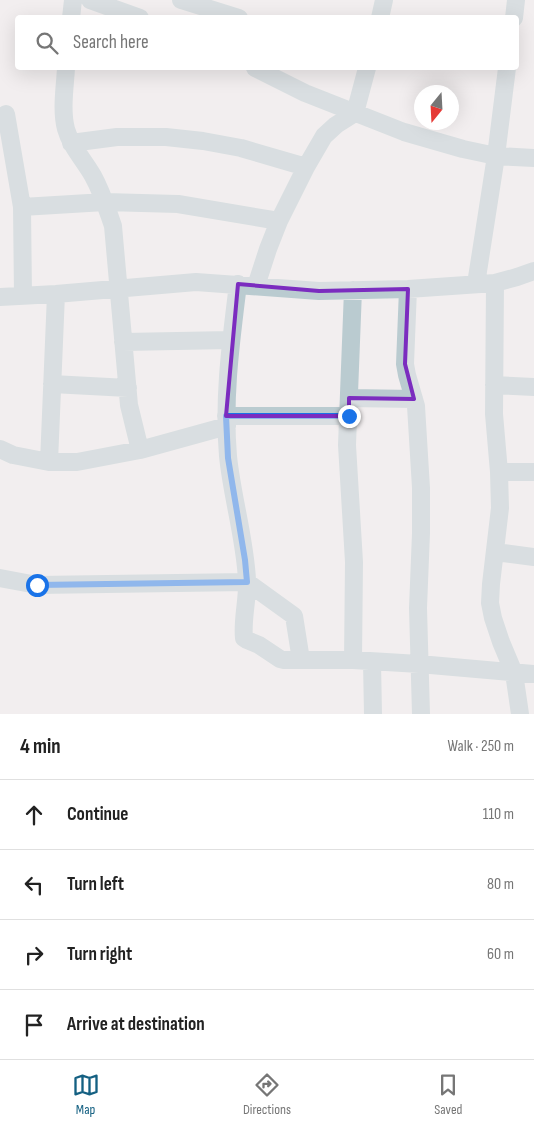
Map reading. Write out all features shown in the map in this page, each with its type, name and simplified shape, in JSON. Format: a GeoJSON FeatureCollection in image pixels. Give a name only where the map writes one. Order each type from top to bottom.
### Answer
{"type":"FeatureCollection","features":[{"type":"Feature","properties":{"kind":"street"},"geometry":{"type":"LineString","coordinates":[[71,15],[73,0]]}},
{"type":"Feature","properties":{"kind":"street"},"geometry":{"type":"LineString","coordinates":[[90,0],[132,15]]}},
{"type":"Feature","properties":{"kind":"street"},"geometry":{"type":"LineString","coordinates":[[181,0],[229,15]]}},
{"type":"Feature","properties":{"kind":"street"},"geometry":{"type":"LineString","coordinates":[[381,15],[384,0]]}},
{"type":"Feature","properties":{"kind":"street"},"geometry":{"type":"LineString","coordinates":[[514,15],[516,0]]}},
{"type":"Feature","properties":{"kind":"street"},"geometry":{"type":"LineString","coordinates":[[66,70],[64,111],[66,128],[72,143],[93,176],[113,226],[129,405],[140,450]]}},
{"type":"Feature","properties":{"kind":"street"},"geometry":{"type":"LineString","coordinates":[[260,70],[305,93],[404,132],[463,149],[496,156],[534,158]]}},
{"type":"Feature","properties":{"kind":"street"},"geometry":{"type":"LineString","coordinates":[[256,286],[268,249],[306,167],[324,136],[336,125],[355,113],[366,70]]}},
{"type":"Feature","properties":{"kind":"street"},"geometry":{"type":"LineString","coordinates":[[476,284],[496,156],[507,70]]}},
{"type":"Feature","properties":{"kind":"street"},"geometry":{"type":"LineString","coordinates":[[6,114],[22,207],[23,296]]}},
{"type":"Feature","properties":{"kind":"street"},"geometry":{"type":"LineString","coordinates":[[72,143],[118,137],[166,137],[241,148],[306,167]]}},
{"type":"Feature","properties":{"kind":"street"},"geometry":{"type":"LineString","coordinates":[[22,207],[105,202],[178,204],[280,221]]}},
{"type":"Feature","properties":{"kind":"street"},"geometry":{"type":"LineString","coordinates":[[0,297],[196,282],[319,291],[408,289],[495,283],[534,271]]}},
{"type":"Feature","properties":{"kind":"street"},"geometry":{"type":"LineString","coordinates":[[495,283],[494,414],[500,508],[490,603],[501,642],[514,673],[520,714]]}},
{"type":"Feature","properties":{"kind":"street"},"geometry":{"type":"LineString","coordinates":[[238,284],[227,377],[226,421],[228,458],[247,582],[244,638],[259,645],[280,659],[353,660],[534,674]]}},
{"type":"Feature","properties":{"kind":"street"},"geometry":{"type":"LineString","coordinates":[[408,289],[405,364],[416,406],[421,488],[418,608],[421,714]]}},
{"type":"Feature","properties":{"kind":"street"},"geometry":{"type":"LineString","coordinates":[[353,290],[348,445],[354,562],[353,660]]}},
{"type":"Feature","properties":{"kind":"street"},"geometry":{"type":"LineString","coordinates":[[49,462],[56,294]]}},
{"type":"Feature","properties":{"kind":"street"},"geometry":{"type":"LineString","coordinates":[[123,342],[232,340]]}},
{"type":"Feature","properties":{"kind":"street"},"geometry":{"type":"LineString","coordinates":[[52,384],[128,388]]}},
{"type":"Feature","properties":{"kind":"street"},"geometry":{"type":"LineString","coordinates":[[494,385],[534,387]]}},
{"type":"Feature","properties":{"kind":"street"},"geometry":{"type":"LineString","coordinates":[[349,398],[414,399]]}},
{"type":"Feature","properties":{"kind":"street"},"geometry":{"type":"LineString","coordinates":[[0,449],[13,455],[49,462],[77,462],[140,450],[226,421],[349,416]]}},
{"type":"Feature","properties":{"kind":"street"},"geometry":{"type":"LineString","coordinates":[[499,472],[534,472]]}},
{"type":"Feature","properties":{"kind":"street"},"geometry":{"type":"LineString","coordinates":[[495,552],[534,557]]}},
{"type":"Feature","properties":{"kind":"street"},"geometry":{"type":"LineString","coordinates":[[0,578],[37,585],[247,582],[294,616],[301,660]]}},
{"type":"Feature","properties":{"kind":"street"},"geometry":{"type":"LineString","coordinates":[[372,662],[372,714]]}},
{"type":"Feature","properties":{"kind":"highlighted area"},"geometry":{"type":"Polygon","coordinates":[[[238,284],[319,291],[408,289],[405,364],[414,399],[349,398],[349,416],[226,416],[238,284]]]}},
{"type":"Feature","properties":{"kind":"route"},"geometry":{"type":"LineString","coordinates":[[37,585],[247,582],[228,458],[226,416],[349,416]]}}]}
